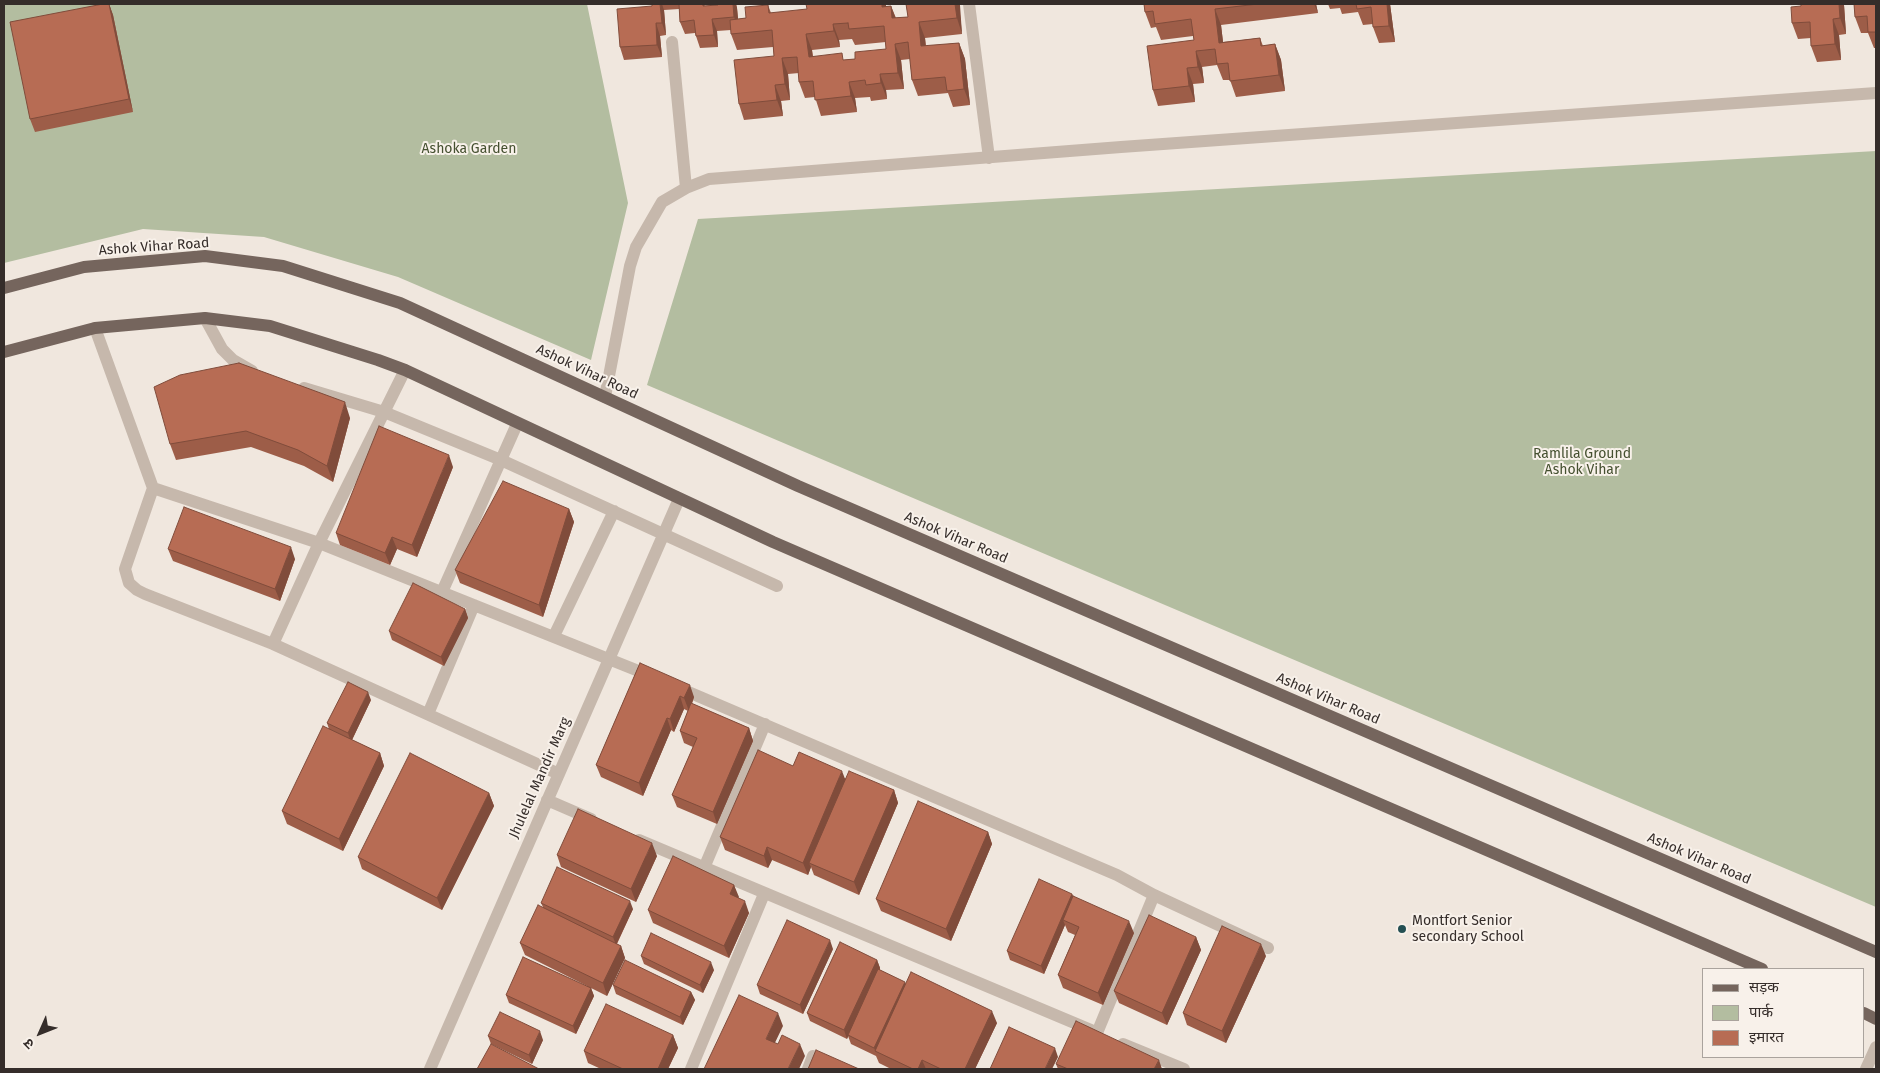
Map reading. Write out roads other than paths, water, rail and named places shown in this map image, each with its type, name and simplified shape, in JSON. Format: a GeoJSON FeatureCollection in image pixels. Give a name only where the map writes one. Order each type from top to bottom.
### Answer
{"type":"FeatureCollection","features":[{"type":"Feature","properties":{"kind":"main road","name":"Ashok Vihar Road"},"geometry":{"type":"LineString","coordinates":[[4,288],[84,267],[205,256],[283,266],[400,303],[798,486],[1876,952]]}},
{"type":"Feature","properties":{"kind":"main road"},"geometry":{"type":"LineString","coordinates":[[4,352],[94,328],[205,318],[270,326],[378,360],[405,370],[517,424],[782,546],[1760,968]]}},
{"type":"Feature","properties":{"kind":"street"},"geometry":{"type":"LineString","coordinates":[[969,4],[989,158]]}},
{"type":"Feature","properties":{"kind":"street"},"geometry":{"type":"LineString","coordinates":[[672,42],[686,188]]}},
{"type":"Feature","properties":{"kind":"street"},"geometry":{"type":"LineString","coordinates":[[604,397],[630,266],[636,247],[662,202],[686,188],[709,179],[1876,93]]}},
{"type":"Feature","properties":{"kind":"street"},"geometry":{"type":"LineString","coordinates":[[205,318],[222,349],[233,360],[261,374]]}},
{"type":"Feature","properties":{"kind":"street"},"geometry":{"type":"LineString","coordinates":[[94,328],[153,488],[125,569],[129,583],[145,594],[273,644],[559,774]]}},
{"type":"Feature","properties":{"kind":"street"},"geometry":{"type":"LineString","coordinates":[[273,644],[319,543],[405,370]]}},
{"type":"Feature","properties":{"kind":"street"},"geometry":{"type":"LineString","coordinates":[[296,385],[384,412],[501,460],[777,586]]}},
{"type":"Feature","properties":{"kind":"street"},"geometry":{"type":"LineString","coordinates":[[442,592],[517,424]]}},
{"type":"Feature","properties":{"kind":"street"},"geometry":{"type":"LineString","coordinates":[[153,488],[319,543],[609,658],[1117,874],[1154,895],[1268,948]]}},
{"type":"Feature","properties":{"kind":"street","name":"Jhulelal Mandir Marg"},"geometry":{"type":"LineString","coordinates":[[430,1069],[679,499]]}},
{"type":"Feature","properties":{"kind":"street"},"geometry":{"type":"LineString","coordinates":[[554,636],[614,512]]}},
{"type":"Feature","properties":{"kind":"street"},"geometry":{"type":"LineString","coordinates":[[428,714],[474,605]]}},
{"type":"Feature","properties":{"kind":"street"},"geometry":{"type":"LineString","coordinates":[[704,868],[765,724]]}},
{"type":"Feature","properties":{"kind":"street"},"geometry":{"type":"LineString","coordinates":[[547,800],[600,823]]}},
{"type":"Feature","properties":{"kind":"street"},"geometry":{"type":"LineString","coordinates":[[626,834],[764,894],[1184,1069]]}},
{"type":"Feature","properties":{"kind":"street"},"geometry":{"type":"LineString","coordinates":[[691,1069],[764,894]]}},
{"type":"Feature","properties":{"kind":"street"},"geometry":{"type":"LineString","coordinates":[[1106,1036],[1154,895]]}},
{"type":"Feature","properties":{"kind":"street"},"geometry":{"type":"LineString","coordinates":[[1866,1069],[1876,1047]]}},
{"type":"Feature","properties":{"kind":"street"},"geometry":{"type":"LineString","coordinates":[[808,1069],[814,1056]]}},
{"type":"Feature","properties":{"kind":"place","name":"Montfort Senior secondary School"},"geometry":{"type":"Point","coordinates":[1402,929]}},
{"type":"Feature","properties":{"kind":"park label","name":"Ashoka Garden"},"geometry":{"type":"Point","coordinates":[469,149]}},
{"type":"Feature","properties":{"kind":"park label","name":"Ramlila Ground Ashok Vihar"},"geometry":{"type":"Point","coordinates":[1582,462]}}]}
